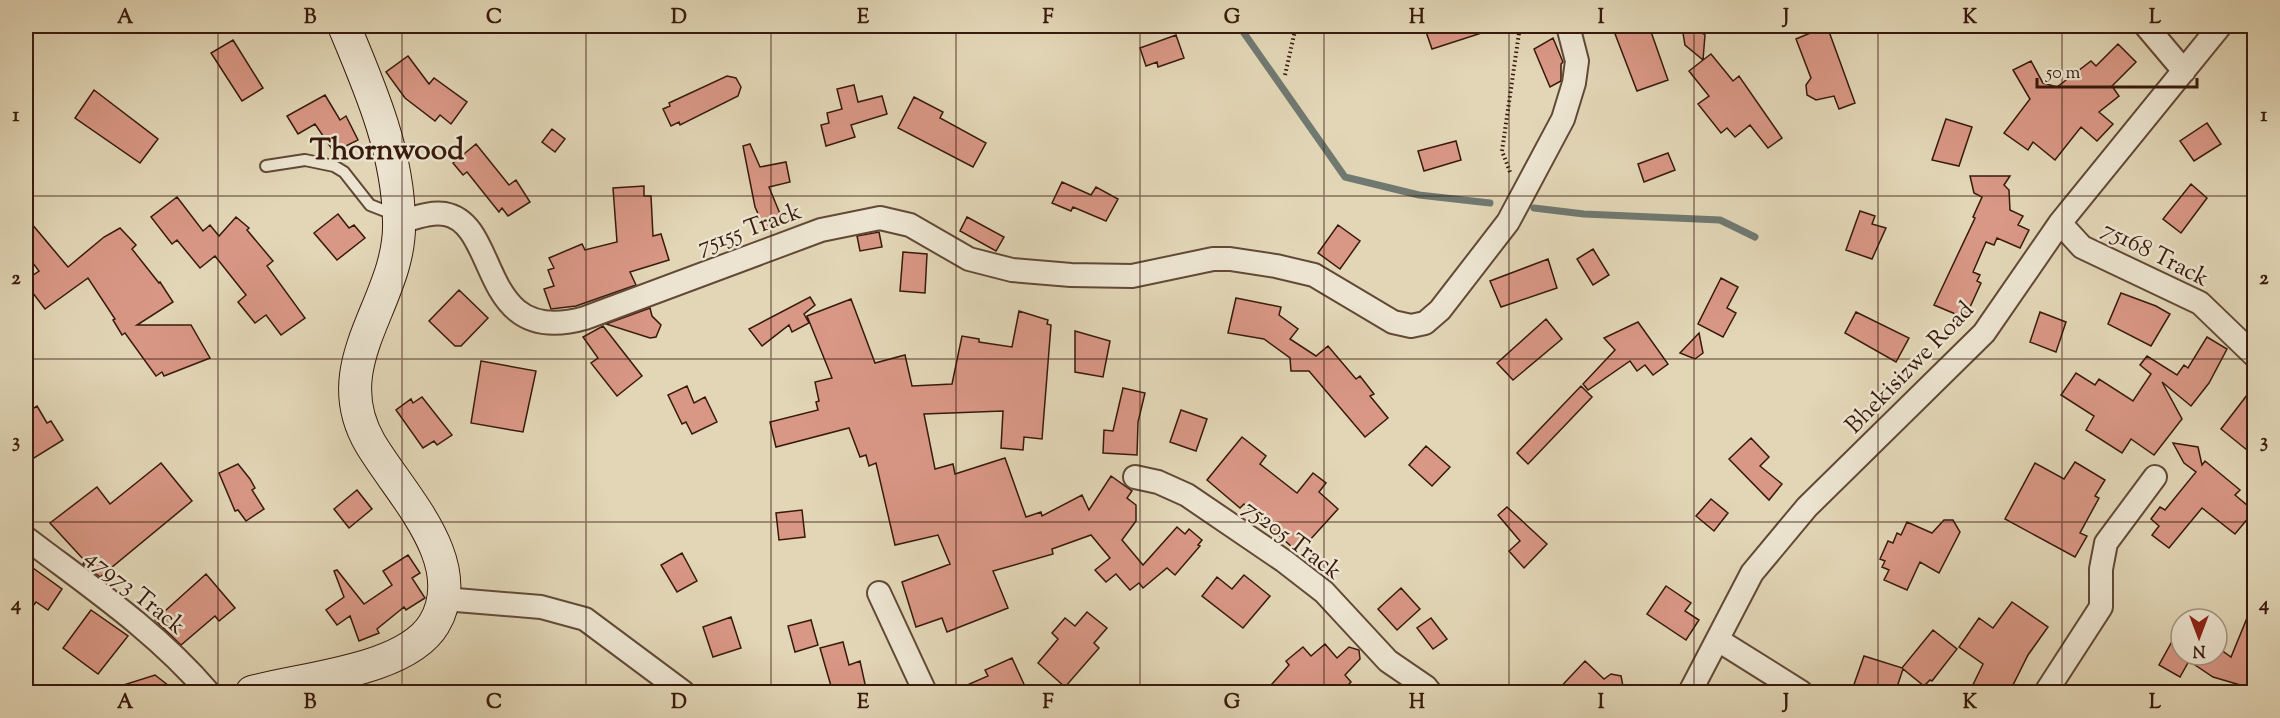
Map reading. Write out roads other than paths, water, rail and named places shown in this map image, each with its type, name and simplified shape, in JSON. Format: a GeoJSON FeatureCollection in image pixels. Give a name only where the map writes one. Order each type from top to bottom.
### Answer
{"type":"FeatureCollection","features":[{"type":"Feature","properties":{"kind":"street"},"geometry":{"type":"LineString","coordinates":[[252,693],[351,670],[404,653],[423,640],[434,624],[444,599],[446,580],[442,559],[420,518],[369,441],[357,411],[354,389],[355,367],[389,276],[396,248],[399,219],[388,146],[377,105],[344,26]]}},
{"type":"Feature","properties":{"kind":"street","name":"75155 Track"},"geometry":{"type":"LineString","coordinates":[[399,219],[430,213],[447,215],[461,222],[476,240],[497,285],[511,306],[522,315],[534,320],[568,322],[820,230],[880,218],[910,225],[984,264],[1012,270],[1071,275],[1132,276],[1222,259],[1276,266],[1314,275],[1393,322],[1411,326],[1425,323],[1440,310],[1508,222],[1563,119],[1574,83],[1577,61],[1568,26]]}},
{"type":"Feature","properties":{"kind":"street"},"geometry":{"type":"LineString","coordinates":[[2146,26],[2184,71]]}},
{"type":"Feature","properties":{"kind":"street","name":"Bhekisizwe Road"},"geometry":{"type":"LineString","coordinates":[[1690,693],[1752,573],[1807,507],[1984,333],[2060,224],[2220,26]]}},
{"type":"Feature","properties":{"kind":"street","name":"75168 Track"},"geometry":{"type":"LineString","coordinates":[[2060,224],[2082,247],[2200,303],[2254,355]]}},
{"type":"Feature","properties":{"kind":"street","name":"75205 Track"},"geometry":{"type":"LineString","coordinates":[[1135,477],[1158,482],[1186,495],[1284,561],[1324,592],[1388,661],[1426,687],[1430,693]]}},
{"type":"Feature","properties":{"kind":"street"},"geometry":{"type":"LineString","coordinates":[[2046,693],[2101,607],[2101,569],[2106,543],[2155,477]]}},
{"type":"Feature","properties":{"kind":"street","name":"47973 Track"},"geometry":{"type":"LineString","coordinates":[[26,538],[160,643],[208,693]]}},
{"type":"Feature","properties":{"kind":"street"},"geometry":{"type":"LineString","coordinates":[[879,593],[925,693]]}},
{"type":"Feature","properties":{"kind":"street"},"geometry":{"type":"LineString","coordinates":[[444,599],[541,607],[585,619],[682,693]]}},
{"type":"Feature","properties":{"kind":"street"},"geometry":{"type":"LineString","coordinates":[[1718,640],[1801,693]]}},
{"type":"Feature","properties":{"kind":"lane"},"geometry":{"type":"LineString","coordinates":[[266,166],[305,160],[334,166],[344,172],[370,206],[399,219]]}},
{"type":"Feature","properties":{"kind":"waterway"},"geometry":{"type":"LineString","coordinates":[[1239,26],[1345,177],[1419,195],[1490,203]]}},
{"type":"Feature","properties":{"kind":"waterway"},"geometry":{"type":"LineString","coordinates":[[1534,208],[1584,214],[1720,220],[1755,237]]}},
{"type":"Feature","properties":{"kind":"district","name":"Thornwood"},"geometry":{"type":"Point","coordinates":[387,149]}}]}
